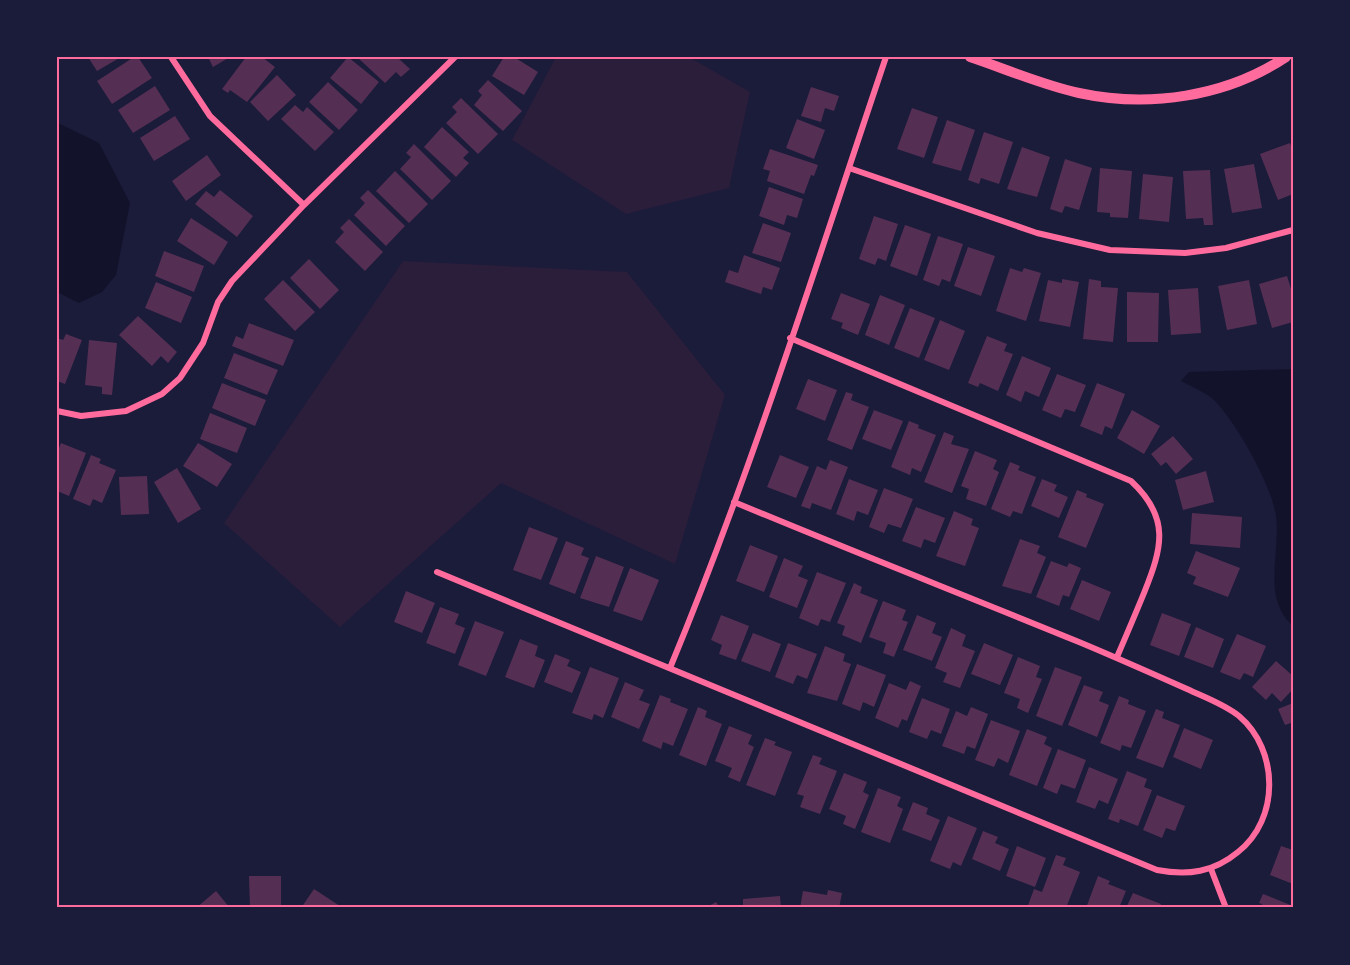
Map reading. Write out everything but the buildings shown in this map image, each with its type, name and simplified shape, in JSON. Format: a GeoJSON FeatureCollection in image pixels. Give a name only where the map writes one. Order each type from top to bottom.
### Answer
{"type":"FeatureCollection","features":[{"type":"Feature","properties":{"kind":"street"},"geometry":{"type":"LineString","coordinates":[[171,57],[210,116],[304,205]]}},
{"type":"Feature","properties":{"kind":"street"},"geometry":{"type":"LineString","coordinates":[[57,411],[81,416],[126,411],[162,394],[180,378],[193,362],[218,302],[232,281],[304,205],[455,57]]}},
{"type":"Feature","properties":{"kind":"street"},"geometry":{"type":"LineString","coordinates":[[670,668],[704,585],[734,502],[886,57]]}},
{"type":"Feature","properties":{"kind":"street"},"geometry":{"type":"LineString","coordinates":[[970,57],[1076,92],[1126,99],[1160,99],[1221,87],[1249,77],[1286,57]]}},
{"type":"Feature","properties":{"kind":"street"},"geometry":{"type":"LineString","coordinates":[[849,168],[1037,233],[1110,250],[1151,253],[1195,251],[1259,241],[1293,230]]}},
{"type":"Feature","properties":{"kind":"street"},"geometry":{"type":"LineString","coordinates":[[790,338],[1131,481],[1143,492],[1158,522],[1159,552],[1117,657]]}},
{"type":"Feature","properties":{"kind":"street"},"geometry":{"type":"LineString","coordinates":[[436,572],[1157,870],[1193,873],[1211,869],[1241,850],[1262,820],[1270,783],[1267,764],[1251,728],[1227,707],[1117,657],[734,502]]}},
{"type":"Feature","properties":{"kind":"street"},"geometry":{"type":"LineString","coordinates":[[1211,869],[1226,908]]}},
{"type":"Feature","properties":{"kind":"shaded area"},"geometry":{"type":"Polygon","coordinates":[[[556,57],[689,57],[750,92],[729,188],[626,214],[512,140],[556,57]]]}},
{"type":"Feature","properties":{"kind":"shaded area"},"geometry":{"type":"Polygon","coordinates":[[[58,123],[99,143],[130,203],[116,275],[102,292],[79,303],[57,292],[58,123]]]}},
{"type":"Feature","properties":{"kind":"shaded area"},"geometry":{"type":"Polygon","coordinates":[[[403,261],[627,272],[725,395],[675,564],[501,483],[340,627],[224,523],[403,261]]]}},
{"type":"Feature","properties":{"kind":"shaded area"},"geometry":{"type":"Polygon","coordinates":[[[1293,369],[1293,626],[1283,614],[1275,588],[1276,516],[1261,472],[1225,412],[1213,399],[1181,381],[1189,372],[1293,369]]]}}]}
